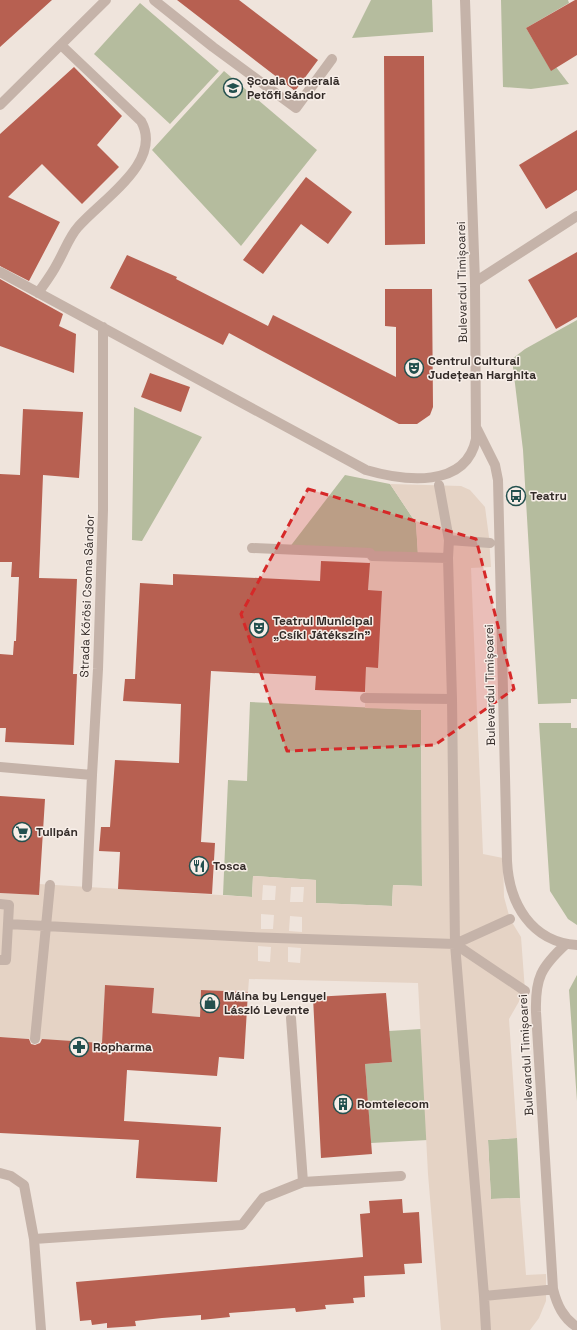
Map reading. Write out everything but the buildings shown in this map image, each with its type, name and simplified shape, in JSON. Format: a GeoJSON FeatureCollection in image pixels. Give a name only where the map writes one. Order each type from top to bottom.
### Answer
{"type":"FeatureCollection","features":[{"type":"Feature","properties":{"kind":"street"},"geometry":{"type":"LineString","coordinates":[[0,105],[106,0]]}},
{"type":"Feature","properties":{"kind":"street"},"geometry":{"type":"LineString","coordinates":[[154,0],[213,47],[296,108],[332,59]]}},
{"type":"Feature","properties":{"kind":"street","name":"Bulevardul Timișoarei"},"geometry":{"type":"LineString","coordinates":[[465,0],[475,282],[476,427],[495,465],[498,480],[507,861],[509,884],[515,900],[534,928],[543,934],[566,944],[548,960],[542,969],[535,991],[553,1289],[560,1309],[566,1318],[577,1327]]}},
{"type":"Feature","properties":{"kind":"street"},"geometry":{"type":"LineString","coordinates":[[38,293],[78,227],[125,182],[144,154],[147,133],[141,121],[61,45]]}},
{"type":"Feature","properties":{"kind":"street"},"geometry":{"type":"LineString","coordinates":[[475,282],[577,216]]}},
{"type":"Feature","properties":{"kind":"street"},"geometry":{"type":"LineString","coordinates":[[0,272],[366,470],[397,477],[437,476],[456,470],[464,464],[474,447],[476,427]]}},
{"type":"Feature","properties":{"kind":"street","name":"Strada Kőrösi Csoma Sándor"},"geometry":{"type":"LineString","coordinates":[[87,887],[98,669],[103,510],[102,327]]}},
{"type":"Feature","properties":{"kind":"street"},"geometry":{"type":"LineString","coordinates":[[439,485],[449,540],[448,558],[452,699],[455,944],[486,1330]]}},
{"type":"Feature","properties":{"kind":"street"},"geometry":{"type":"LineString","coordinates":[[449,540],[490,543]]}},
{"type":"Feature","properties":{"kind":"street"},"geometry":{"type":"LineString","coordinates":[[252,548],[370,553],[372,556],[448,558]]}},
{"type":"Feature","properties":{"kind":"street"},"geometry":{"type":"LineString","coordinates":[[365,698],[452,699]]}},
{"type":"Feature","properties":{"kind":"street"},"geometry":{"type":"LineString","coordinates":[[0,767],[92,775]]}},
{"type":"Feature","properties":{"kind":"street"},"geometry":{"type":"LineString","coordinates":[[35,1039],[50,885]]}},
{"type":"Feature","properties":{"kind":"street"},"geometry":{"type":"LineString","coordinates":[[0,904],[9,905],[6,960],[0,960]]}},
{"type":"Feature","properties":{"kind":"street"},"geometry":{"type":"LineString","coordinates":[[8,924],[250,937],[455,944],[510,919]]}},
{"type":"Feature","properties":{"kind":"street"},"geometry":{"type":"LineString","coordinates":[[455,944],[525,991]]}},
{"type":"Feature","properties":{"kind":"street"},"geometry":{"type":"LineString","coordinates":[[566,944],[577,945]]}},
{"type":"Feature","properties":{"kind":"street"},"geometry":{"type":"LineString","coordinates":[[291,1018],[303,1182]]}},
{"type":"Feature","properties":{"kind":"street"},"geometry":{"type":"LineString","coordinates":[[0,1173],[11,1176],[24,1185],[34,1239],[41,1330]]}},
{"type":"Feature","properties":{"kind":"street"},"geometry":{"type":"LineString","coordinates":[[34,1239],[242,1225],[263,1198],[303,1182],[401,1176]]}},
{"type":"Feature","properties":{"kind":"street"},"geometry":{"type":"LineString","coordinates":[[484,1296],[547,1290]]}},
{"type":"Feature","properties":{"kind":"highlighted area"},"geometry":{"type":"Polygon","coordinates":[[[308,489],[476,539],[514,689],[435,745],[287,751],[241,614],[308,489]]]}},
{"type":"Feature","properties":{"kind":"green space"},"geometry":{"type":"Polygon","coordinates":[[[371,0],[432,0],[433,32],[352,38],[371,0]]]}},
{"type":"Feature","properties":{"kind":"green space"},"geometry":{"type":"Polygon","coordinates":[[[501,0],[568,0],[569,3],[526,28],[551,70],[556,67],[569,84],[531,89],[503,87],[501,0]]]}},
{"type":"Feature","properties":{"kind":"green space"},"geometry":{"type":"Polygon","coordinates":[[[140,3],[219,71],[170,124],[94,54],[140,3]]]}},
{"type":"Feature","properties":{"kind":"green space"},"geometry":{"type":"Polygon","coordinates":[[[224,71],[317,150],[241,246],[152,150],[224,71]]]}},
{"type":"Feature","properties":{"kind":"green space"},"geometry":{"type":"Polygon","coordinates":[[[577,320],[577,699],[571,699],[571,703],[538,704],[523,450],[512,359],[525,349],[577,320]]]}},
{"type":"Feature","properties":{"kind":"green space"},"geometry":{"type":"Polygon","coordinates":[[[134,407],[202,437],[142,541],[132,540],[134,407]]]}},
{"type":"Feature","properties":{"kind":"green space"},"geometry":{"type":"Polygon","coordinates":[[[345,475],[390,484],[416,523],[418,555],[289,548],[345,475]]]}},
{"type":"Feature","properties":{"kind":"green space"},"geometry":{"type":"Polygon","coordinates":[[[250,702],[421,710],[422,886],[393,885],[392,906],[316,903],[316,880],[253,876],[252,897],[223,895],[228,780],[247,781],[250,702]]]}},
{"type":"Feature","properties":{"kind":"green space"},"geometry":{"type":"Polygon","coordinates":[[[539,723],[571,723],[571,728],[577,728],[577,925],[568,919],[550,891],[539,723]]]}},
{"type":"Feature","properties":{"kind":"green space"},"geometry":{"type":"Polygon","coordinates":[[[577,975],[577,1101],[569,990],[577,975]]]}},
{"type":"Feature","properties":{"kind":"green space"},"geometry":{"type":"Polygon","coordinates":[[[421,1029],[428,1140],[371,1143],[365,1064],[392,1062],[389,1031],[421,1029]]]}},
{"type":"Feature","properties":{"kind":"green space"},"geometry":{"type":"Polygon","coordinates":[[[517,1138],[520,1198],[491,1199],[488,1140],[517,1138]]]}},
{"type":"Feature","properties":{"kind":"shaded area"},"geometry":{"type":"Polygon","coordinates":[[[390,484],[461,486],[470,490],[485,507],[491,567],[471,568],[483,854],[503,858],[504,897],[510,919],[521,937],[525,991],[509,1019],[517,1138],[488,1140],[491,1199],[520,1198],[526,1275],[546,1274],[546,1301],[539,1318],[530,1330],[441,1330],[428,1174],[418,983],[249,979],[248,992],[201,990],[200,1017],[152,1013],[154,988],[105,985],[102,1043],[0,1037],[0,893],[38,895],[39,884],[252,897],[253,876],[316,880],[316,903],[392,906],[393,885],[422,886],[421,710],[365,708],[366,667],[378,668],[382,591],[368,590],[370,553],[418,555],[416,523],[390,484]],[[263,885],[262,900],[275,900],[276,886],[263,885]],[[291,887],[290,902],[303,902],[304,887],[291,887]],[[261,914],[261,929],[273,929],[274,915],[261,914]],[[290,916],[289,931],[302,932],[302,917],[290,916]],[[258,946],[258,961],[270,962],[271,947],[258,946]],[[288,947],[288,962],[300,963],[301,948],[288,947]]]}},
{"type":"Feature","properties":{"kind":"place","name":"Școala Generală Petőfi Sándor"},"geometry":{"type":"Point","coordinates":[233,88]}},
{"type":"Feature","properties":{"kind":"place","name":"Centrul Cultural Județean Harghita"},"geometry":{"type":"Point","coordinates":[414,368]}},
{"type":"Feature","properties":{"kind":"place","name":"Teatru"},"geometry":{"type":"Point","coordinates":[516,496]}},
{"type":"Feature","properties":{"kind":"place","name":"Teatrul Municipal „Csíki Játékszín”"},"geometry":{"type":"Point","coordinates":[259,628]}},
{"type":"Feature","properties":{"kind":"place","name":"Tulipán"},"geometry":{"type":"Point","coordinates":[22,832]}},
{"type":"Feature","properties":{"kind":"place","name":"Tosca"},"geometry":{"type":"Point","coordinates":[199,866]}},
{"type":"Feature","properties":{"kind":"place","name":"Málna by Lengyel László Levente"},"geometry":{"type":"Point","coordinates":[210,1003]}},
{"type":"Feature","properties":{"kind":"place","name":"Ropharma"},"geometry":{"type":"Point","coordinates":[79,1047]}},
{"type":"Feature","properties":{"kind":"place","name":"Romtelecom"},"geometry":{"type":"Point","coordinates":[343,1104]}}]}
